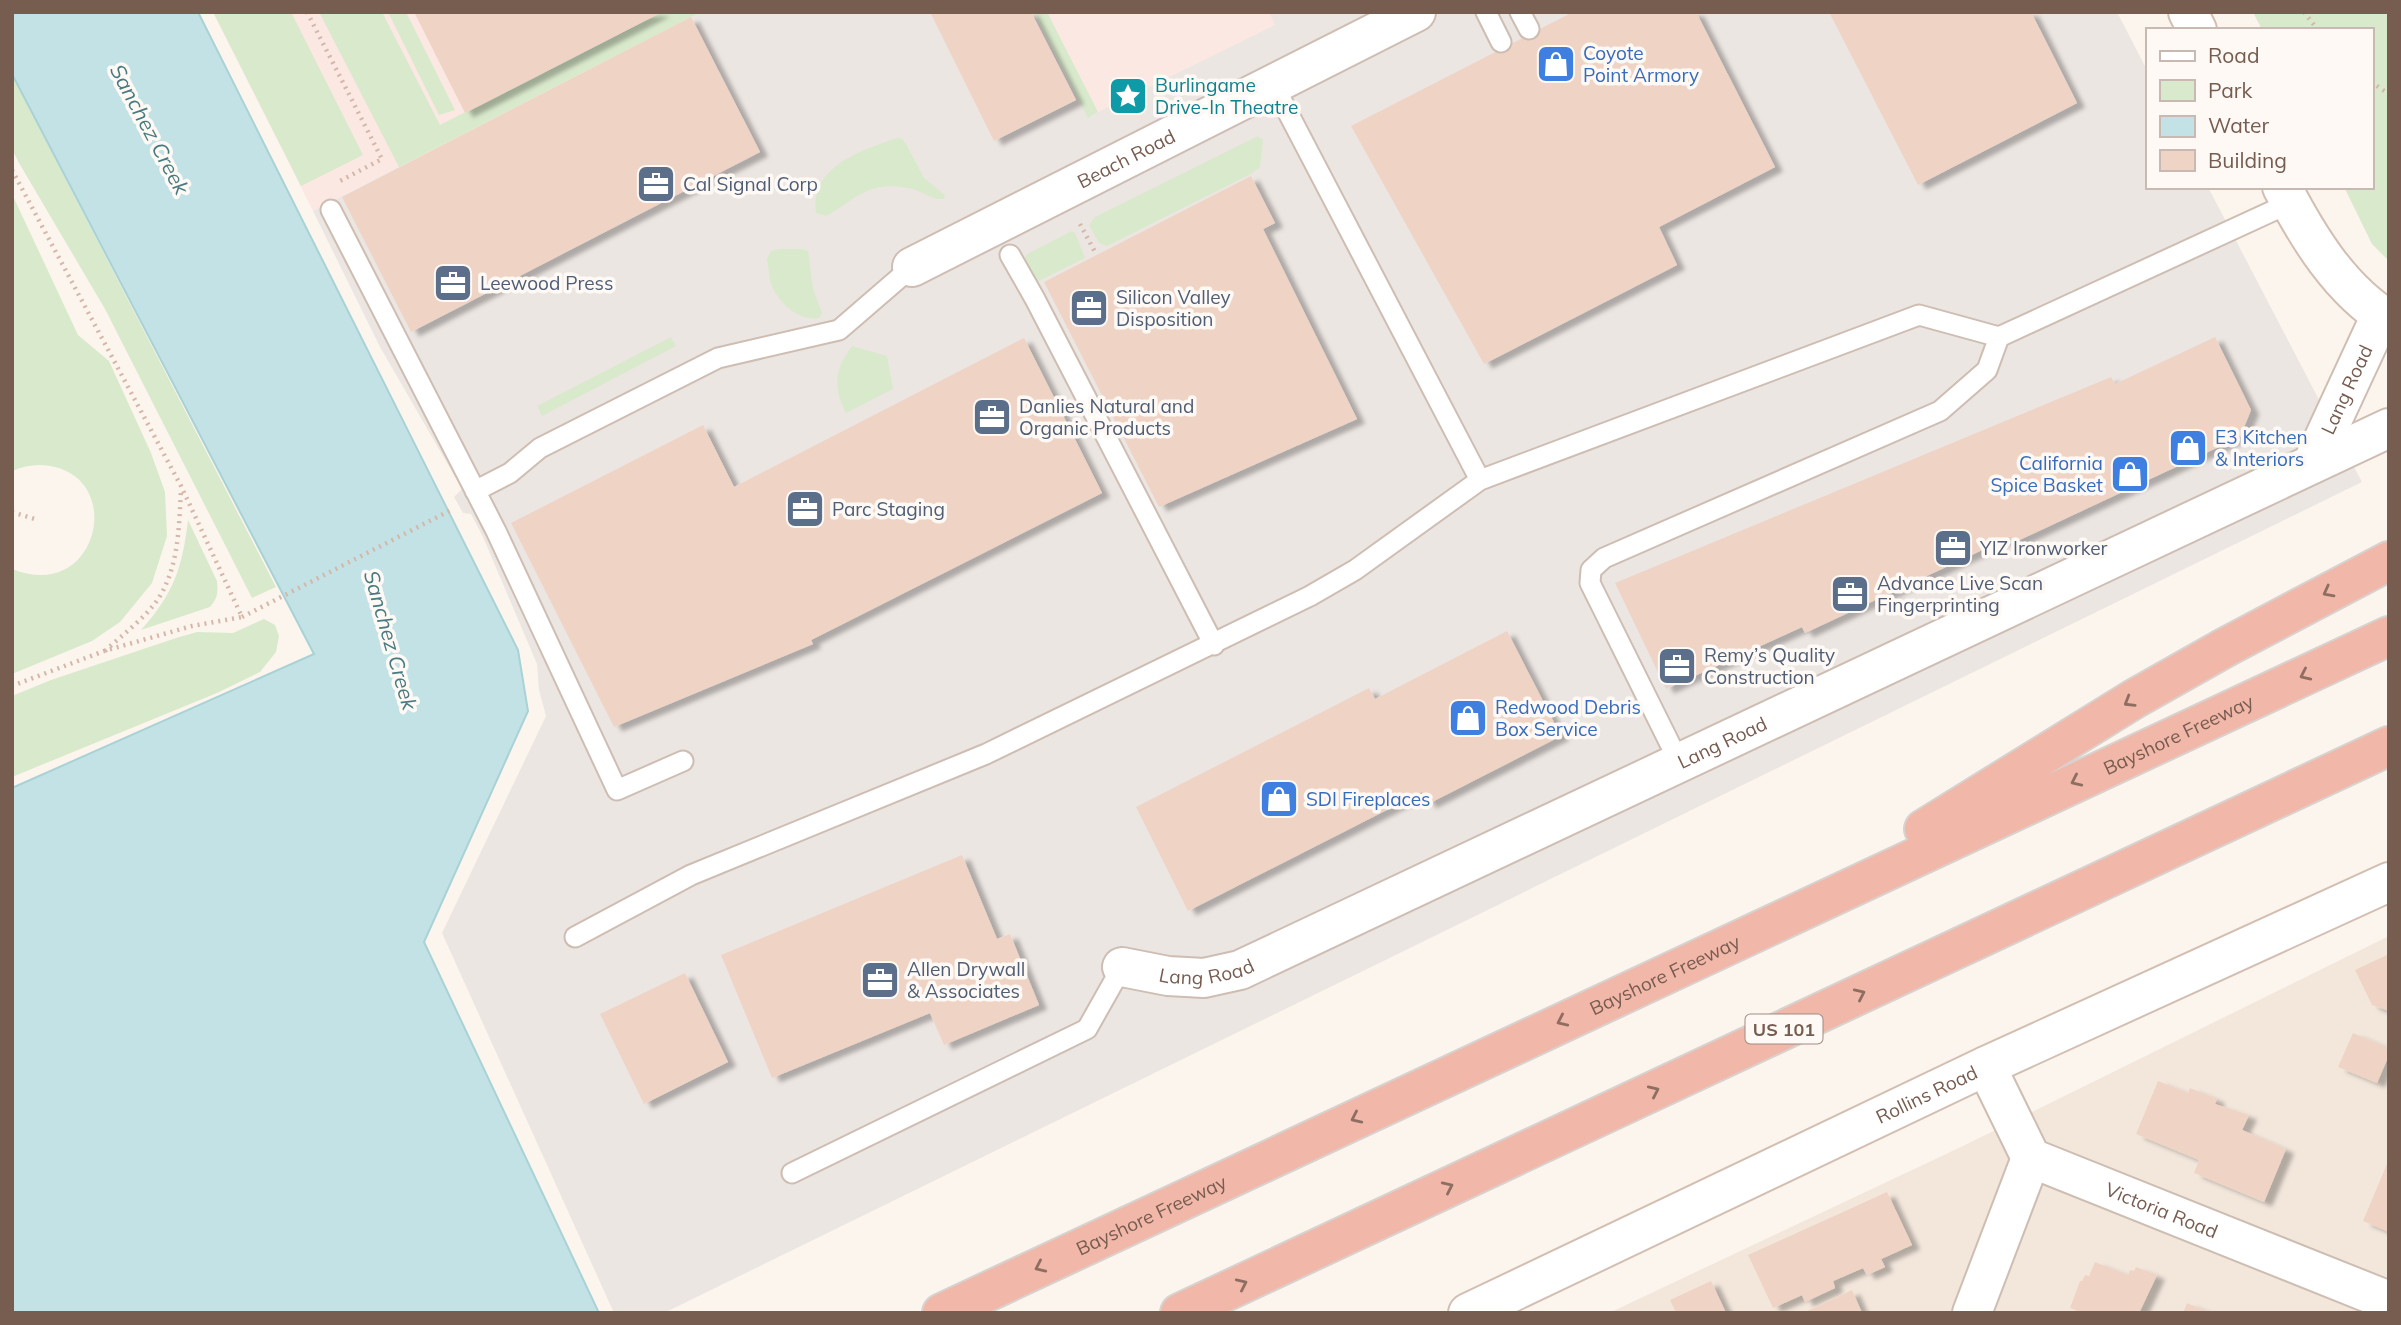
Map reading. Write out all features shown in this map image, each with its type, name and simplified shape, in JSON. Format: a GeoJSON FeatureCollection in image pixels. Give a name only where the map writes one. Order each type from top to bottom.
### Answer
{"type":"FeatureCollection","features":[{"type":"Feature","properties":{"kind":"highway"},"geometry":{"type":"LineString","coordinates":[[1779,919],[2134,699],[2389,561]]}},
{"type":"Feature","properties":{"kind":"highway","name":"Bayshore Freeway"},"geometry":{"type":"LineString","coordinates":[[942,1313],[1779,919],[2389,636]]}},
{"type":"Feature","properties":{"kind":"highway","name":"US 101"},"geometry":{"type":"LineString","coordinates":[[1180,1313],[2389,746]]}},
{"type":"Feature","properties":{"kind":"street","name":"Beach Road"},"geometry":{"type":"LineString","coordinates":[[912,267],[1416,12]]}},
{"type":"Feature","properties":{"kind":"street"},"geometry":{"type":"LineString","coordinates":[[2188,12],[2196,28]]}},
{"type":"Feature","properties":{"kind":"street"},"geometry":{"type":"LineString","coordinates":[[2286,195],[2315,244],[2342,280],[2371,309],[2385,317]]}},
{"type":"Feature","properties":{"kind":"street","name":"Lang Road"},"geometry":{"type":"LineString","coordinates":[[2312,464],[2385,317]]}},
{"type":"Feature","properties":{"kind":"street","name":"Lang Road"},"geometry":{"type":"LineString","coordinates":[[1122,967],[1168,976],[1204,978],[1240,970],[2389,428]]}},
{"type":"Feature","properties":{"kind":"street","name":"Rollins Road"},"geometry":{"type":"LineString","coordinates":[[1468,1313],[1986,1066],[2389,882]]}},
{"type":"Feature","properties":{"kind":"street"},"geometry":{"type":"LineString","coordinates":[[1972,1313],[2031,1158],[1986,1066]]}},
{"type":"Feature","properties":{"kind":"street","name":"Victoria Road"},"geometry":{"type":"LineString","coordinates":[[2031,1158],[2389,1301]]}},
{"type":"Feature","properties":{"kind":"lane"},"geometry":{"type":"LineString","coordinates":[[1486,12],[1501,42]]}},
{"type":"Feature","properties":{"kind":"lane"},"geometry":{"type":"LineString","coordinates":[[1273,84],[1480,481]]}},
{"type":"Feature","properties":{"kind":"lane"},"geometry":{"type":"LineString","coordinates":[[575,937],[691,875],[986,754],[1213,645],[1355,570],[1480,481],[1919,315],[1999,337],[2286,195]]}},
{"type":"Feature","properties":{"kind":"lane"},"geometry":{"type":"LineString","coordinates":[[331,211],[475,491],[618,790],[683,761]]}},
{"type":"Feature","properties":{"kind":"lane"},"geometry":{"type":"LineString","coordinates":[[1010,255],[1213,645]]}},
{"type":"Feature","properties":{"kind":"lane"},"geometry":{"type":"LineString","coordinates":[[475,491],[510,473],[540,448],[718,358],[835,332],[912,267]]}},
{"type":"Feature","properties":{"kind":"lane"},"geometry":{"type":"LineString","coordinates":[[1679,762],[1590,583],[1591,569],[1604,558],[1940,411],[1987,370],[1999,337]]}},
{"type":"Feature","properties":{"kind":"lane"},"geometry":{"type":"LineString","coordinates":[[792,1173],[1087,1029],[1122,967]]}},
{"type":"Feature","properties":{"kind":"path"},"geometry":{"type":"LineString","coordinates":[[307,12],[382,159],[340,181]]}},
{"type":"Feature","properties":{"kind":"path"},"geometry":{"type":"LineString","coordinates":[[2304,12],[2316,28]]}},
{"type":"Feature","properties":{"kind":"path"},"geometry":{"type":"LineString","coordinates":[[2373,83],[2389,94]]}},
{"type":"Feature","properties":{"kind":"path"},"geometry":{"type":"LineString","coordinates":[[12,170],[181,486],[242,617]]}},
{"type":"Feature","properties":{"kind":"path"},"geometry":{"type":"LineString","coordinates":[[1079,220],[1095,252]]}},
{"type":"Feature","properties":{"kind":"path"},"geometry":{"type":"LineString","coordinates":[[104,651],[141,618],[159,597],[179,538],[181,486]]}},
{"type":"Feature","properties":{"kind":"path"},"geometry":{"type":"LineString","coordinates":[[12,686],[104,651],[192,626],[242,617],[461,505]]}},
{"type":"Feature","properties":{"kind":"path"},"geometry":{"type":"LineString","coordinates":[[12,512],[38,520]]}},
{"type":"Feature","properties":{"kind":"shaded area"},"geometry":{"type":"Polygon","coordinates":[[[213,12],[701,12],[313,211],[213,12]]]}},
{"type":"Feature","properties":{"kind":"shaded area"},"geometry":{"type":"Polygon","coordinates":[[[701,12],[1034,12],[1088,117],[1275,25],[1269,12],[2117,12],[2146,68],[2146,189],[2209,189],[2362,482],[664,1313],[614,1313],[442,933],[546,716],[539,690],[537,664],[483,537],[471,514],[463,513],[454,497],[462,489],[380,347],[313,211],[701,12]]]}},
{"type":"Feature","properties":{"kind":"shaded area"},"geometry":{"type":"Polygon","coordinates":[[[1034,12],[1269,12],[1276,25],[1088,118],[1034,12]]]}},
{"type":"Feature","properties":{"kind":"shaded area"},"geometry":{"type":"Polygon","coordinates":[[[2389,936],[2389,1313],[1609,1313],[1963,1146],[2389,936]]]}},
{"type":"Feature","properties":{"kind":"green space"},"geometry":{"type":"Polygon","coordinates":[[[213,12],[291,12],[363,155],[301,186],[213,12]]]}},
{"type":"Feature","properties":{"kind":"green space"},"geometry":{"type":"Polygon","coordinates":[[[319,12],[382,12],[440,125],[662,12],[701,12],[399,167],[319,12]]]}},
{"type":"Feature","properties":{"kind":"green space"},"geometry":{"type":"Polygon","coordinates":[[[388,12],[406,12],[455,110],[439,115],[388,12]]]}},
{"type":"Feature","properties":{"kind":"green space"},"geometry":{"type":"Polygon","coordinates":[[[1034,12],[1047,12],[1098,112],[1088,118],[1034,12]]]}},
{"type":"Feature","properties":{"kind":"green space"},"geometry":{"type":"Polygon","coordinates":[[[2253,12],[2389,12],[2389,261],[2372,244],[2345,189],[2373,189],[2373,28],[2261,28],[2253,12]]]}},
{"type":"Feature","properties":{"kind":"green space"},"geometry":{"type":"Polygon","coordinates":[[[12,75],[276,587],[252,598],[105,309],[19,163],[12,149],[12,75]]]}},
{"type":"Feature","properties":{"kind":"green space"},"geometry":{"type":"Polygon","coordinates":[[[1258,136],[1263,140],[1260,167],[1251,174],[1107,246],[1099,243],[1089,225],[1095,217],[1258,136]]]}},
{"type":"Feature","properties":{"kind":"green space"},"geometry":{"type":"Polygon","coordinates":[[[897,138],[906,144],[924,178],[945,195],[944,199],[908,188],[882,187],[863,193],[826,216],[816,213],[816,197],[821,183],[830,172],[854,155],[897,138]]]}},
{"type":"Feature","properties":{"kind":"green space"},"geometry":{"type":"Polygon","coordinates":[[[12,194],[78,335],[109,361],[151,453],[165,492],[167,536],[152,583],[120,622],[92,641],[12,674],[12,569],[41,575],[64,570],[81,556],[91,537],[94,516],[90,495],[77,478],[55,467],[44,465],[12,471],[12,194]]]}},
{"type":"Feature","properties":{"kind":"green space"},"geometry":{"type":"Polygon","coordinates":[[[1072,231],[1085,258],[1039,281],[1032,278],[1024,262],[1027,254],[1072,231]]]}},
{"type":"Feature","properties":{"kind":"green space"},"geometry":{"type":"Polygon","coordinates":[[[771,251],[808,251],[813,289],[822,313],[819,318],[803,317],[788,308],[777,295],[770,280],[767,258],[771,251]]]}},
{"type":"Feature","properties":{"kind":"green space"},"geometry":{"type":"Polygon","coordinates":[[[671,337],[676,346],[542,416],[537,406],[671,337]]]}},
{"type":"Feature","properties":{"kind":"green space"},"geometry":{"type":"Polygon","coordinates":[[[852,346],[887,356],[893,389],[846,413],[839,395],[837,379],[846,354],[852,346]]]}},
{"type":"Feature","properties":{"kind":"green space"},"geometry":{"type":"Polygon","coordinates":[[[188,520],[217,581],[216,598],[210,607],[141,630],[175,580],[183,553],[188,520]]]}},
{"type":"Feature","properties":{"kind":"green space"},"geometry":{"type":"Polygon","coordinates":[[[264,619],[275,625],[279,636],[276,652],[260,672],[217,693],[12,777],[12,696],[176,638],[197,632],[233,633],[264,619]]]}},
{"type":"Feature","properties":{"kind":"water","name":"Sanchez Creek"},"geometry":{"type":"Polygon","coordinates":[[[12,12],[198,12],[518,650],[528,711],[424,942],[599,1313],[12,1313],[12,788],[314,654],[12,74],[12,12]]]}},
{"type":"Feature","properties":{"kind":"building"},"geometry":{"type":"Polygon","coordinates":[[[414,12],[662,12],[465,113],[414,12]]]}},
{"type":"Feature","properties":{"kind":"building"},"geometry":{"type":"Polygon","coordinates":[[[930,12],[1031,12],[1076,100],[994,141],[930,12]]]}},
{"type":"Feature","properties":{"kind":"building"},"geometry":{"type":"Polygon","coordinates":[[[1573,12],[1696,12],[1775,167],[1659,227],[1677,265],[1484,364],[1351,126],[1573,12]]]}},
{"type":"Feature","properties":{"kind":"building"},"geometry":{"type":"Polygon","coordinates":[[[1829,12],[2031,12],[2077,103],[1918,185],[1829,12]]]}},
{"type":"Feature","properties":{"kind":"building"},"geometry":{"type":"Polygon","coordinates":[[[691,17],[760,152],[411,332],[342,197],[691,17]]]}},
{"type":"Feature","properties":{"kind":"building"},"geometry":{"type":"Polygon","coordinates":[[[1251,176],[1275,223],[1263,229],[1357,419],[1159,507],[1044,282],[1251,176]]]}},
{"type":"Feature","properties":{"kind":"building"},"geometry":{"type":"Polygon","coordinates":[[[2215,337],[2251,410],[2240,437],[2013,543],[2010,537],[1805,633],[1802,627],[1666,689],[1615,583],[2111,377],[2115,384],[2215,337]]]}},
{"type":"Feature","properties":{"kind":"building"},"geometry":{"type":"Polygon","coordinates":[[[1024,338],[1102,493],[811,640],[813,644],[614,727],[511,523],[703,425],[734,487],[1024,338]]]}},
{"type":"Feature","properties":{"kind":"building","name":"SDI Fireplaces"},"geometry":{"type":"Polygon","coordinates":[[[1507,631],[1561,736],[1428,804],[1422,792],[1188,911],[1136,807],[1369,688],[1375,699],[1507,631]]]}},
{"type":"Feature","properties":{"kind":"building","name":"Allen Drywall & Associates"},"geometry":{"type":"Polygon","coordinates":[[[962,855],[997,939],[1010,934],[1039,1005],[944,1045],[930,1013],[772,1078],[721,955],[962,855]]]}},
{"type":"Feature","properties":{"kind":"building"},"geometry":{"type":"Polygon","coordinates":[[[2389,954],[2389,1011],[2372,1005],[2355,970],[2389,954]]]}},
{"type":"Feature","properties":{"kind":"building"},"geometry":{"type":"Polygon","coordinates":[[[685,973],[728,1062],[644,1104],[600,1014],[685,973]]]}},
{"type":"Feature","properties":{"kind":"building"},"geometry":{"type":"Polygon","coordinates":[[[2353,1033],[2389,1048],[2389,1055],[2377,1083],[2338,1067],[2353,1033]]]}},
{"type":"Feature","properties":{"kind":"building"},"geometry":{"type":"Polygon","coordinates":[[[2158,1081],[2188,1093],[2190,1088],[2217,1099],[2215,1104],[2249,1115],[2242,1130],[2286,1149],[2264,1202],[2194,1173],[2199,1160],[2136,1134],[2158,1081]]]}},
{"type":"Feature","properties":{"kind":"building"},"geometry":{"type":"Polygon","coordinates":[[[2389,1159],[2389,1232],[2363,1221],[2389,1159]]]}},
{"type":"Feature","properties":{"kind":"building"},"geometry":{"type":"Polygon","coordinates":[[[1887,1192],[1912,1245],[1881,1259],[1885,1267],[1867,1275],[1863,1268],[1833,1281],[1835,1288],[1805,1302],[1802,1295],[1773,1308],[1748,1255],[1887,1192]]]}},
{"type":"Feature","properties":{"kind":"building"},"geometry":{"type":"Polygon","coordinates":[[[2095,1262],[2128,1275],[2130,1270],[2134,1271],[2136,1267],[2157,1275],[2139,1313],[2083,1313],[2070,1308],[2080,1281],[2085,1275],[2089,1276],[2095,1262]]]}},
{"type":"Feature","properties":{"kind":"building"},"geometry":{"type":"Polygon","coordinates":[[[1711,1281],[1726,1313],[1676,1313],[1670,1300],[1711,1281]]]}},
{"type":"Feature","properties":{"kind":"building"},"geometry":{"type":"Polygon","coordinates":[[[1852,1290],[1862,1313],[1803,1313],[1852,1290]]]}},
{"type":"Feature","properties":{"kind":"building"},"geometry":{"type":"Polygon","coordinates":[[[2187,1303],[2211,1313],[2183,1313],[2187,1303]]]}},
{"type":"Feature","properties":{"kind":"place","name":"Coyote Point Armory"},"geometry":{"type":"Point","coordinates":[1556,64]}},
{"type":"Feature","properties":{"kind":"place","name":"Burlingame Drive-In Theatre"},"geometry":{"type":"Point","coordinates":[1128,96]}},
{"type":"Feature","properties":{"kind":"place","name":"Cal Signal Corp"},"geometry":{"type":"Point","coordinates":[656,184]}},
{"type":"Feature","properties":{"kind":"place","name":"Leewood Press"},"geometry":{"type":"Point","coordinates":[453,283]}},
{"type":"Feature","properties":{"kind":"place","name":"Silicon Valley Disposition"},"geometry":{"type":"Point","coordinates":[1089,308]}},
{"type":"Feature","properties":{"kind":"place","name":"Danlies Natural and Organic Products"},"geometry":{"type":"Point","coordinates":[992,417]}},
{"type":"Feature","properties":{"kind":"place","name":"E3 Kitchen & Interiors"},"geometry":{"type":"Point","coordinates":[2188,448]}},
{"type":"Feature","properties":{"kind":"place","name":"California Spice Basket"},"geometry":{"type":"Point","coordinates":[2130,474]}},
{"type":"Feature","properties":{"kind":"place","name":"Parc Staging"},"geometry":{"type":"Point","coordinates":[805,509]}},
{"type":"Feature","properties":{"kind":"place","name":"YIZ Ironworker"},"geometry":{"type":"Point","coordinates":[1953,548]}},
{"type":"Feature","properties":{"kind":"place","name":"Advance Live Scan Fingerprinting"},"geometry":{"type":"Point","coordinates":[1850,594]}},
{"type":"Feature","properties":{"kind":"place","name":"Remy’s Quality Construction"},"geometry":{"type":"Point","coordinates":[1677,666]}},
{"type":"Feature","properties":{"kind":"place","name":"Redwood Debris Box Service"},"geometry":{"type":"Point","coordinates":[1468,718]}},
{"type":"Feature","properties":{"kind":"place","name":"SDI Fireplaces"},"geometry":{"type":"Point","coordinates":[1279,799]}},
{"type":"Feature","properties":{"kind":"place","name":"Allen Drywall & Associates"},"geometry":{"type":"Point","coordinates":[880,980]}}]}
